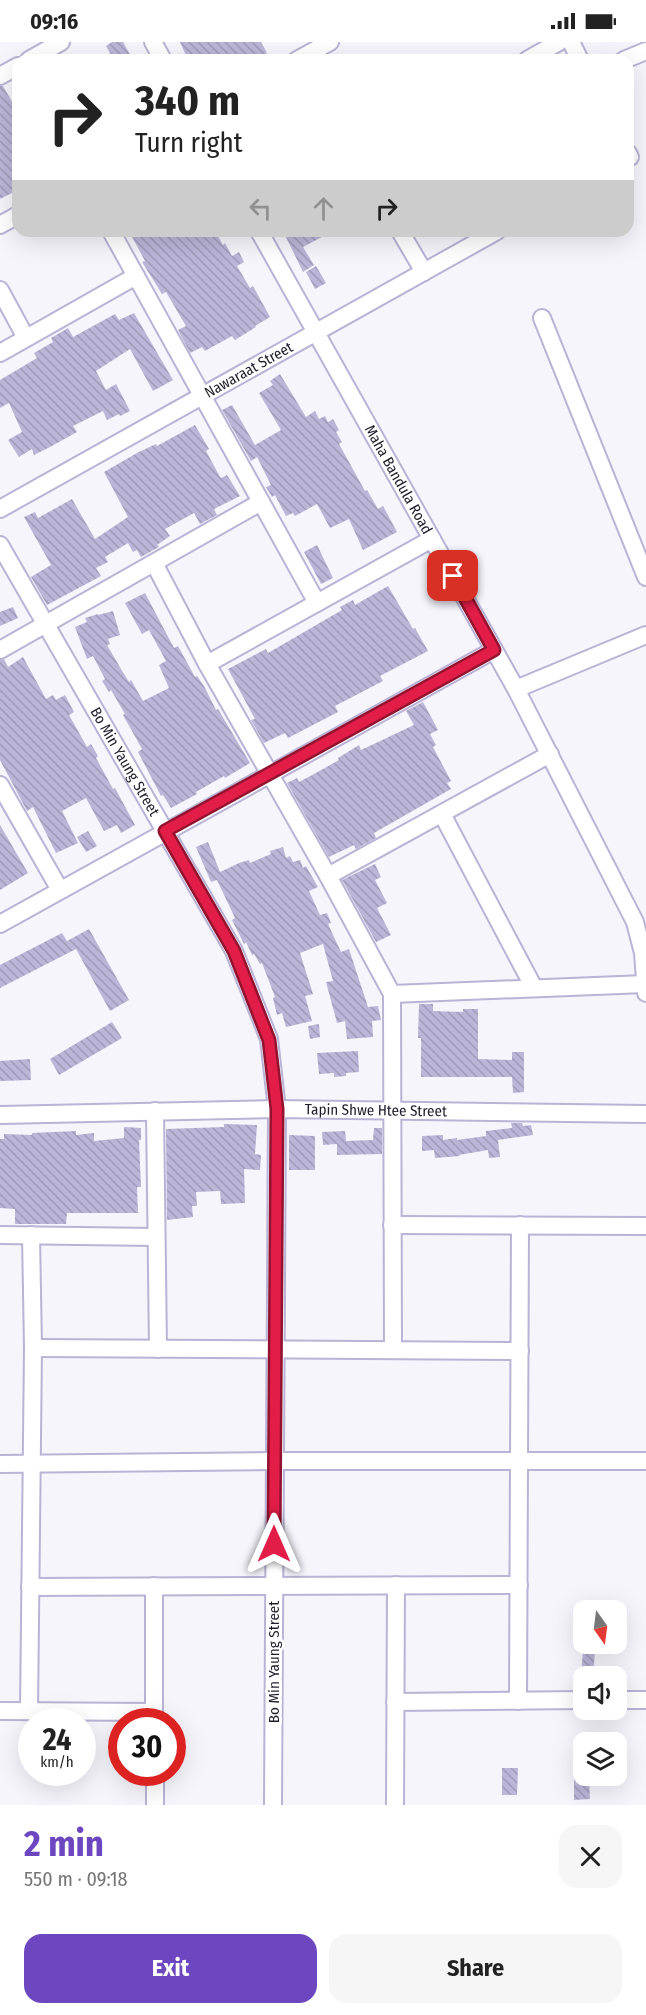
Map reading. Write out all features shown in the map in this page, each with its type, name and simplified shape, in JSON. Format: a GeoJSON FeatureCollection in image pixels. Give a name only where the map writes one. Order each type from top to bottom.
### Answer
{"type":"FeatureCollection","features":[{"type":"Feature","properties":{"kind":"street"},"geometry":{"type":"LineString","coordinates":[[40,54],[61,42]]}},
{"type":"Feature","properties":{"kind":"street"},"geometry":{"type":"LineString","coordinates":[[309,54],[330,42]]}},
{"type":"Feature","properties":{"kind":"street"},"geometry":{"type":"LineString","coordinates":[[538,54],[559,42]]}},
{"type":"Feature","properties":{"kind":"street"},"geometry":{"type":"LineString","coordinates":[[114,237],[317,603]]}},
{"type":"Feature","properties":{"kind":"street","name":"Maha Bandula Road"},"geometry":{"type":"LineString","coordinates":[[262,237],[516,689],[550,754],[635,922],[643,953],[646,988]]}},
{"type":"Feature","properties":{"kind":"street"},"geometry":{"type":"LineString","coordinates":[[404,237],[424,272]]}},
{"type":"Feature","properties":{"kind":"street","name":"Nawaraat Street"},"geometry":{"type":"LineString","coordinates":[[0,508],[486,237]]}},
{"type":"Feature","properties":{"kind":"street"},"geometry":{"type":"LineString","coordinates":[[0,353],[136,276]]}},
{"type":"Feature","properties":{"kind":"street"},"geometry":{"type":"LineString","coordinates":[[0,290],[26,338]]}},
{"type":"Feature","properties":{"kind":"street"},"geometry":{"type":"LineString","coordinates":[[542,318],[646,577]]}},
{"type":"Feature","properties":{"kind":"street"},"geometry":{"type":"LineString","coordinates":[[0,650],[261,502]]}},
{"type":"Feature","properties":{"kind":"street"},"geometry":{"type":"LineString","coordinates":[[207,664],[432,539]]}},
{"type":"Feature","properties":{"kind":"street","name":"Bo Min Yaung Street"},"geometry":{"type":"LineString","coordinates":[[0,545],[234,951],[269,1040],[277,1109],[273,1805]]}},
{"type":"Feature","properties":{"kind":"street"},"geometry":{"type":"LineString","coordinates":[[154,563],[207,664],[328,876],[392,994],[393,1350]]}},
{"type":"Feature","properties":{"kind":"street"},"geometry":{"type":"LineString","coordinates":[[516,689],[646,635]]}},
{"type":"Feature","properties":{"kind":"street"},"geometry":{"type":"LineString","coordinates":[[0,924],[494,650]]}},
{"type":"Feature","properties":{"kind":"street"},"geometry":{"type":"LineString","coordinates":[[328,876],[550,754]]}},
{"type":"Feature","properties":{"kind":"street"},"geometry":{"type":"LineString","coordinates":[[0,785],[60,890]]}},
{"type":"Feature","properties":{"kind":"street"},"geometry":{"type":"LineString","coordinates":[[442,814],[534,988]]}},
{"type":"Feature","properties":{"kind":"street"},"geometry":{"type":"LineString","coordinates":[[392,994],[534,988],[646,988]]}},
{"type":"Feature","properties":{"kind":"street","name":"Tapin Shwe Htee Street"},"geometry":{"type":"LineString","coordinates":[[0,1115],[277,1109],[646,1114]]}},
{"type":"Feature","properties":{"kind":"street"},"geometry":{"type":"LineString","coordinates":[[155,1111],[158,1349]]}},
{"type":"Feature","properties":{"kind":"street"},"geometry":{"type":"LineString","coordinates":[[393,1225],[646,1226]]}},
{"type":"Feature","properties":{"kind":"street"},"geometry":{"type":"LineString","coordinates":[[518,1701],[520,1225]]}},
{"type":"Feature","properties":{"kind":"street"},"geometry":{"type":"LineString","coordinates":[[0,1235],[156,1238]]}},
{"type":"Feature","properties":{"kind":"street"},"geometry":{"type":"LineString","coordinates":[[29,1708],[33,1348],[31,1235]]}},
{"type":"Feature","properties":{"kind":"street"},"geometry":{"type":"LineString","coordinates":[[33,1348],[520,1351]]}},
{"type":"Feature","properties":{"kind":"street"},"geometry":{"type":"LineString","coordinates":[[0,1464],[646,1461]]}},
{"type":"Feature","properties":{"kind":"street"},"geometry":{"type":"LineString","coordinates":[[395,1805],[396,1585]]}},
{"type":"Feature","properties":{"kind":"street"},"geometry":{"type":"LineString","coordinates":[[30,1587],[519,1585]]}},
{"type":"Feature","properties":{"kind":"street"},"geometry":{"type":"LineString","coordinates":[[154,1586],[154,1708]]}},
{"type":"Feature","properties":{"kind":"street"},"geometry":{"type":"LineString","coordinates":[[395,1702],[573,1700]]}},
{"type":"Feature","properties":{"kind":"street"},"geometry":{"type":"LineString","coordinates":[[627,1700],[646,1700]]}},
{"type":"Feature","properties":{"kind":"street"},"geometry":{"type":"LineString","coordinates":[[0,1712],[18,1711]]}},
{"type":"Feature","properties":{"kind":"street"},"geometry":{"type":"LineString","coordinates":[[155,1786],[155,1805]]}},
{"type":"Feature","properties":{"kind":"building"},"geometry":{"type":"Polygon","coordinates":[[[112,42],[123,42],[130,54],[111,54],[106,46],[112,42]]]}},
{"type":"Feature","properties":{"kind":"building"},"geometry":{"type":"Polygon","coordinates":[[[180,42],[261,42],[267,53],[265,54],[185,54],[180,42]]]}},
{"type":"Feature","properties":{"kind":"building"},"geometry":{"type":"Polygon","coordinates":[[[0,86],[3,86],[12,102],[12,193],[0,199],[0,86]]]}},
{"type":"Feature","properties":{"kind":"building"},"geometry":{"type":"Polygon","coordinates":[[[132,237],[218,237],[223,245],[225,243],[232,256],[239,252],[244,262],[237,266],[250,288],[253,286],[270,317],[235,340],[232,336],[205,351],[202,347],[190,353],[178,330],[186,326],[166,292],[162,294],[142,262],[145,261],[132,237]]]}},
{"type":"Feature","properties":{"kind":"building"},"geometry":{"type":"Polygon","coordinates":[[[286,237],[322,237],[303,247],[314,265],[303,272],[286,237]]]}},
{"type":"Feature","properties":{"kind":"building"},"geometry":{"type":"Polygon","coordinates":[[[316,266],[326,283],[315,289],[306,272],[316,266]]]}},
{"type":"Feature","properties":{"kind":"building"},"geometry":{"type":"Polygon","coordinates":[[[134,313],[173,380],[153,391],[130,349],[96,371],[106,390],[116,384],[130,411],[107,420],[103,411],[73,426],[77,432],[50,447],[34,455],[32,449],[19,457],[8,440],[22,432],[9,403],[0,408],[0,380],[37,358],[34,353],[53,342],[51,338],[68,328],[73,337],[115,314],[119,320],[134,313]]]}},
{"type":"Feature","properties":{"kind":"building"},"geometry":{"type":"Polygon","coordinates":[[[280,374],[306,417],[315,411],[319,419],[325,416],[328,422],[333,419],[339,430],[336,432],[342,442],[339,444],[365,491],[367,490],[378,509],[383,506],[397,532],[363,550],[349,519],[330,528],[317,504],[295,516],[293,513],[286,516],[275,495],[272,497],[266,487],[271,485],[257,457],[251,461],[222,410],[232,405],[255,445],[281,430],[259,393],[273,385],[270,381],[280,374]]]}},
{"type":"Feature","properties":{"kind":"building"},"geometry":{"type":"Polygon","coordinates":[[[195,425],[209,449],[206,451],[219,475],[221,478],[227,475],[240,496],[214,509],[217,515],[200,524],[194,513],[165,529],[170,536],[157,545],[159,547],[141,557],[137,550],[133,552],[128,543],[105,557],[108,562],[96,568],[101,576],[47,605],[31,577],[51,565],[24,517],[35,512],[38,518],[72,499],[95,539],[128,517],[104,472],[195,425]]]}},
{"type":"Feature","properties":{"kind":"building"},"geometry":{"type":"Polygon","coordinates":[[[317,545],[333,578],[321,584],[304,552],[317,545]]]}},
{"type":"Feature","properties":{"kind":"building"},"geometry":{"type":"Polygon","coordinates":[[[388,586],[428,651],[380,676],[383,681],[335,706],[338,712],[288,738],[285,733],[264,743],[251,720],[255,719],[228,669],[266,649],[268,653],[342,610],[340,607],[353,600],[355,605],[388,586]]]}},
{"type":"Feature","properties":{"kind":"building"},"geometry":{"type":"Polygon","coordinates":[[[145,593],[174,648],[178,646],[250,763],[171,808],[163,795],[161,796],[138,752],[142,749],[111,690],[109,692],[102,681],[105,679],[93,656],[87,659],[75,627],[87,622],[85,618],[113,611],[120,635],[108,639],[110,644],[107,645],[143,701],[169,688],[159,665],[166,661],[149,630],[142,634],[125,603],[145,593]]]}},
{"type":"Feature","properties":{"kind":"building"},"geometry":{"type":"Polygon","coordinates":[[[13,607],[18,618],[0,626],[0,612],[13,607]]]}},
{"type":"Feature","properties":{"kind":"building"},"geometry":{"type":"Polygon","coordinates":[[[23,657],[46,699],[53,695],[56,700],[65,695],[74,712],[69,715],[87,747],[91,744],[98,756],[96,758],[135,825],[121,833],[117,825],[104,831],[86,798],[62,811],[78,843],[56,853],[33,807],[27,811],[0,760],[0,660],[4,659],[8,667],[23,657]]]}},
{"type":"Feature","properties":{"kind":"building"},"geometry":{"type":"Polygon","coordinates":[[[423,702],[438,730],[430,734],[436,745],[433,747],[451,781],[447,783],[451,789],[374,833],[376,838],[356,849],[354,845],[329,857],[287,783],[297,778],[299,782],[339,760],[338,758],[359,745],[361,750],[414,725],[406,711],[423,702]]]}},
{"type":"Feature","properties":{"kind":"building"},"geometry":{"type":"Polygon","coordinates":[[[0,825],[28,873],[0,890],[0,825]]]}},
{"type":"Feature","properties":{"kind":"building"},"geometry":{"type":"Polygon","coordinates":[[[88,831],[97,846],[86,852],[77,837],[88,831]]]}},
{"type":"Feature","properties":{"kind":"building"},"geometry":{"type":"Polygon","coordinates":[[[208,842],[220,872],[249,860],[250,863],[271,854],[270,851],[283,847],[286,858],[290,856],[293,862],[300,860],[303,868],[306,866],[318,887],[309,891],[320,915],[327,913],[331,923],[328,924],[341,952],[349,949],[368,1007],[378,1006],[381,1020],[372,1021],[373,1037],[347,1039],[345,1021],[337,1023],[326,982],[333,981],[323,944],[300,953],[313,994],[305,996],[312,1021],[286,1027],[282,1013],[277,1015],[273,998],[275,997],[262,963],[260,964],[254,954],[252,955],[246,942],[244,944],[232,920],[235,918],[217,880],[211,882],[196,847],[208,842]]]}},
{"type":"Feature","properties":{"kind":"building"},"geometry":{"type":"Polygon","coordinates":[[[375,864],[381,877],[375,880],[387,903],[377,908],[391,935],[376,942],[342,880],[375,864]]]}},
{"type":"Feature","properties":{"kind":"building"},"geometry":{"type":"Polygon","coordinates":[[[89,929],[129,1000],[110,1011],[76,949],[0,988],[0,965],[62,933],[67,941],[89,929]]]}},
{"type":"Feature","properties":{"kind":"building"},"geometry":{"type":"Polygon","coordinates":[[[419,1004],[433,1004],[433,1011],[463,1012],[463,1009],[478,1009],[478,1059],[512,1060],[512,1052],[524,1052],[524,1092],[513,1093],[512,1077],[421,1077],[421,1038],[418,1038],[419,1004]]]}},
{"type":"Feature","properties":{"kind":"building"},"geometry":{"type":"Polygon","coordinates":[[[112,1022],[122,1038],[59,1075],[50,1059],[112,1022]]]}},
{"type":"Feature","properties":{"kind":"building"},"geometry":{"type":"Polygon","coordinates":[[[319,1024],[320,1037],[310,1039],[308,1026],[319,1024]]]}},
{"type":"Feature","properties":{"kind":"building"},"geometry":{"type":"Polygon","coordinates":[[[358,1051],[359,1072],[334,1077],[334,1073],[319,1074],[317,1053],[358,1051]]]}},
{"type":"Feature","properties":{"kind":"building"},"geometry":{"type":"Polygon","coordinates":[[[30,1059],[31,1080],[0,1081],[0,1061],[30,1059]]]}},
{"type":"Feature","properties":{"kind":"building"},"geometry":{"type":"Polygon","coordinates":[[[511,1123],[531,1125],[533,1135],[498,1140],[500,1157],[489,1158],[488,1150],[435,1158],[434,1150],[422,1151],[422,1136],[443,1135],[443,1140],[457,1138],[457,1140],[486,1136],[486,1131],[512,1128],[511,1123]]]}},
{"type":"Feature","properties":{"kind":"building"},"geometry":{"type":"Polygon","coordinates":[[[224,1124],[257,1125],[255,1154],[261,1155],[260,1170],[244,1169],[245,1203],[221,1204],[220,1191],[196,1192],[197,1206],[192,1206],[193,1217],[167,1220],[166,1129],[224,1127],[224,1124]]]}},
{"type":"Feature","properties":{"kind":"building"},"geometry":{"type":"Polygon","coordinates":[[[124,1127],[141,1128],[141,1140],[139,1140],[141,1187],[137,1187],[138,1213],[67,1213],[66,1224],[15,1224],[15,1209],[0,1208],[0,1139],[4,1139],[4,1134],[32,1135],[32,1133],[76,1131],[76,1135],[94,1133],[94,1141],[124,1138],[124,1127]]]}},
{"type":"Feature","properties":{"kind":"building"},"geometry":{"type":"Polygon","coordinates":[[[374,1128],[382,1128],[382,1154],[337,1155],[337,1144],[323,1145],[322,1132],[345,1131],[346,1141],[373,1140],[374,1128]]]}},
{"type":"Feature","properties":{"kind":"building"},"geometry":{"type":"Polygon","coordinates":[[[289,1135],[315,1136],[315,1170],[289,1170],[289,1135]]]}},
{"type":"Feature","properties":{"kind":"building"},"geometry":{"type":"Polygon","coordinates":[[[583,1654],[595,1654],[594,1666],[582,1666],[583,1654]]]}},
{"type":"Feature","properties":{"kind":"building"},"geometry":{"type":"Polygon","coordinates":[[[502,1768],[518,1768],[517,1795],[502,1795],[502,1768]]]}},
{"type":"Feature","properties":{"kind":"building"},"geometry":{"type":"Polygon","coordinates":[[[574,1786],[589,1786],[590,1799],[574,1800],[574,1786]]]}},
{"type":"Feature","properties":{"kind":"route"},"geometry":{"type":"LineString","coordinates":[[274,1544],[277,1109],[269,1040],[234,951],[165,831],[494,650],[453,576]]}}]}
